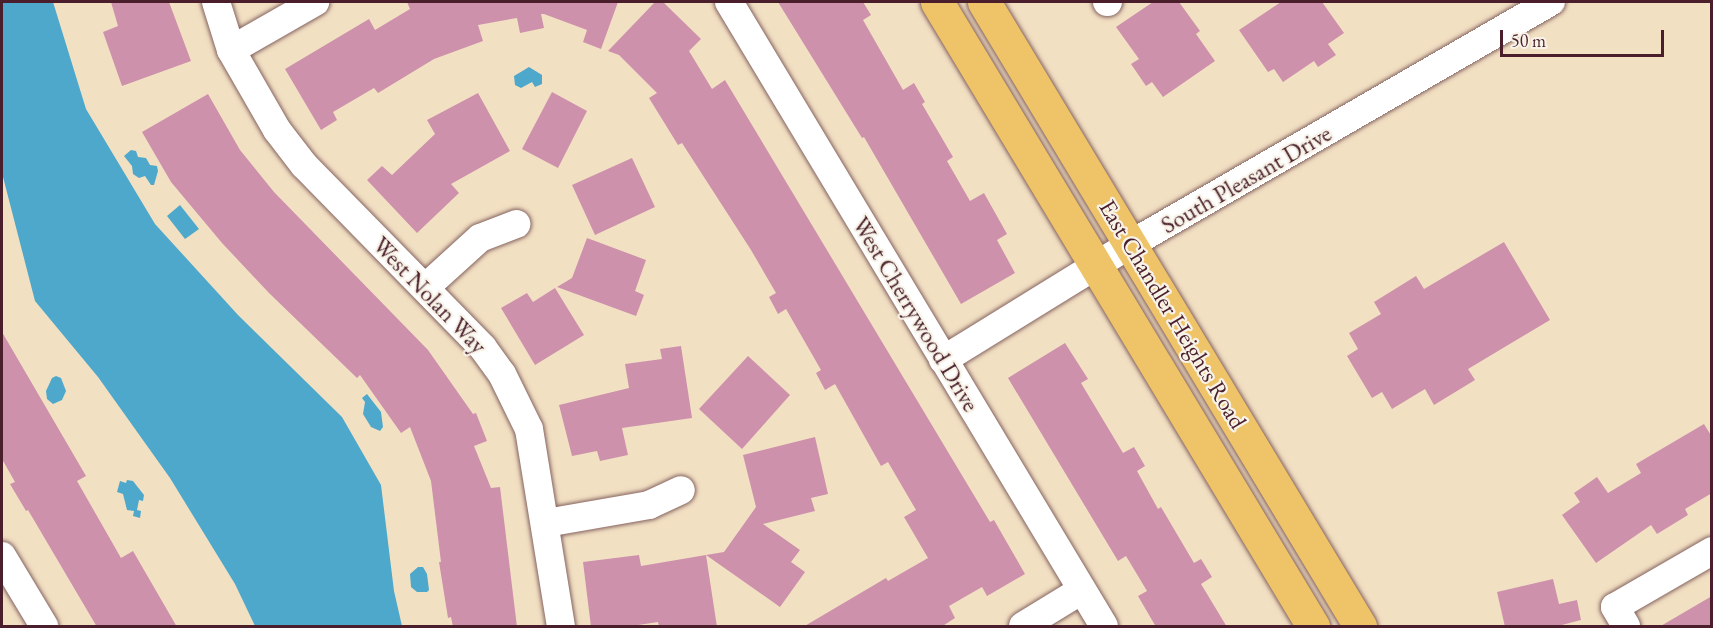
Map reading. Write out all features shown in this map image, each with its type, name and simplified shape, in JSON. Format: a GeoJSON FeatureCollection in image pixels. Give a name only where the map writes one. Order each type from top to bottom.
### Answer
{"type":"FeatureCollection","features":[{"type":"Feature","properties":{"kind":"main road","name":"East Chandler Heights Road"},"geometry":{"type":"LineString","coordinates":[[937,2],[1313,627]]}},
{"type":"Feature","properties":{"kind":"main road","name":"East Chandler Heights Road"},"geometry":{"type":"LineString","coordinates":[[984,2],[1360,627]]}},
{"type":"Feature","properties":{"kind":"street","name":"West Nolan Way"},"geometry":{"type":"LineString","coordinates":[[216,2],[231,50],[277,130],[304,165],[426,287],[483,348],[502,374],[529,429],[561,627]]}},
{"type":"Feature","properties":{"kind":"street"},"geometry":{"type":"LineString","coordinates":[[231,50],[315,2]]}},
{"type":"Feature","properties":{"kind":"street","name":"West Cherrywood Drive"},"geometry":{"type":"LineString","coordinates":[[729,2],[1104,627]]}},
{"type":"Feature","properties":{"kind":"street","name":"South Pleasant Drive"},"geometry":{"type":"LineString","coordinates":[[944,360],[1097,268],[1131,244],[1551,2]]}},
{"type":"Feature","properties":{"kind":"street"},"geometry":{"type":"LineString","coordinates":[[426,287],[480,238],[516,224]]}},
{"type":"Feature","properties":{"kind":"street"},"geometry":{"type":"LineString","coordinates":[[546,523],[649,505],[681,490]]}},
{"type":"Feature","properties":{"kind":"street"},"geometry":{"type":"LineString","coordinates":[[1621,617],[1712,551]]}},
{"type":"Feature","properties":{"kind":"street"},"geometry":{"type":"LineString","coordinates":[[2,556],[44,627]]}},
{"type":"Feature","properties":{"kind":"street"},"geometry":{"type":"LineString","coordinates":[[1023,627],[1082,590]]}},
{"type":"Feature","properties":{"kind":"water"},"geometry":{"type":"Polygon","coordinates":[[[2,2],[53,2],[86,109],[155,224],[238,315],[342,417],[381,485],[394,591],[402,626],[255,626],[235,584],[170,478],[98,377],[35,301],[2,173],[2,2]]]}},
{"type":"Feature","properties":{"kind":"water"},"geometry":{"type":"Polygon","coordinates":[[[529,67],[542,75],[542,84],[535,87],[532,82],[521,88],[515,85],[514,76],[529,67]]]}},
{"type":"Feature","properties":{"kind":"water"},"geometry":{"type":"Polygon","coordinates":[[[131,150],[136,151],[138,157],[146,158],[150,165],[157,166],[154,185],[151,185],[145,176],[139,178],[133,174],[132,166],[124,156],[131,150]]]}},
{"type":"Feature","properties":{"kind":"water"},"geometry":{"type":"Polygon","coordinates":[[[180,205],[199,229],[185,239],[167,216],[180,205]]]}},
{"type":"Feature","properties":{"kind":"water"},"geometry":{"type":"Polygon","coordinates":[[[56,376],[61,378],[66,391],[62,400],[53,404],[47,399],[46,391],[52,378],[56,376]]]}},
{"type":"Feature","properties":{"kind":"water"},"geometry":{"type":"Polygon","coordinates":[[[367,394],[381,412],[383,427],[380,431],[371,427],[363,414],[365,402],[362,398],[367,394]]]}},
{"type":"Feature","properties":{"kind":"water"},"geometry":{"type":"Polygon","coordinates":[[[127,480],[133,481],[144,495],[143,501],[139,500],[137,510],[141,511],[140,518],[133,516],[134,511],[127,510],[123,494],[117,492],[120,481],[126,483],[127,480]]]}},
{"type":"Feature","properties":{"kind":"water"},"geometry":{"type":"Polygon","coordinates":[[[418,567],[423,567],[427,574],[429,590],[427,592],[417,592],[411,587],[410,574],[418,567]]]}},
{"type":"Feature","properties":{"kind":"building"},"geometry":{"type":"Polygon","coordinates":[[[111,2],[169,2],[191,61],[122,86],[103,32],[118,26],[111,2]]]}},
{"type":"Feature","properties":{"kind":"building"},"geometry":{"type":"Polygon","coordinates":[[[407,2],[618,2],[601,49],[583,42],[587,30],[544,14],[541,14],[544,28],[520,33],[517,18],[478,25],[483,41],[434,59],[378,93],[374,88],[333,112],[337,120],[321,130],[285,69],[369,19],[375,30],[410,9],[407,2]]]}},
{"type":"Feature","properties":{"kind":"building"},"geometry":{"type":"Polygon","coordinates":[[[655,2],[663,2],[701,39],[689,51],[712,89],[725,80],[990,522],[994,520],[1025,574],[987,596],[982,587],[949,606],[955,618],[941,627],[803,627],[886,578],[888,581],[928,558],[904,517],[916,510],[888,462],[881,466],[835,384],[825,390],[816,373],[821,370],[786,309],[778,314],[769,297],[776,293],[751,250],[682,143],[678,145],[649,98],[657,93],[619,55],[608,51],[655,2]]]}},
{"type":"Feature","properties":{"kind":"building"},"geometry":{"type":"Polygon","coordinates":[[[778,2],[863,2],[871,15],[863,20],[903,90],[914,83],[925,102],[922,104],[953,157],[947,161],[970,201],[984,193],[1007,234],[997,240],[1015,273],[961,304],[864,137],[862,138],[778,2]]]}},
{"type":"Feature","properties":{"kind":"building"},"geometry":{"type":"Polygon","coordinates":[[[1153,2],[1179,2],[1200,31],[1196,34],[1215,61],[1163,97],[1152,82],[1146,86],[1131,64],[1139,59],[1116,27],[1153,2]]]}},
{"type":"Feature","properties":{"kind":"building"},"geometry":{"type":"Polygon","coordinates":[[[1281,2],[1322,2],[1344,33],[1328,44],[1336,55],[1318,67],[1314,61],[1283,82],[1274,69],[1268,72],[1239,30],[1281,2]]]}},
{"type":"Feature","properties":{"kind":"building"},"geometry":{"type":"Polygon","coordinates":[[[552,92],[587,111],[558,168],[522,149],[552,92]]]}},
{"type":"Feature","properties":{"kind":"building"},"geometry":{"type":"Polygon","coordinates":[[[478,93],[510,151],[451,184],[459,193],[417,233],[367,180],[382,166],[392,175],[435,134],[427,120],[478,93]]]}},
{"type":"Feature","properties":{"kind":"building"},"geometry":{"type":"Polygon","coordinates":[[[208,94],[240,150],[274,192],[428,350],[473,414],[476,413],[487,441],[474,446],[491,488],[500,487],[517,627],[453,627],[451,617],[448,618],[439,562],[441,562],[431,481],[410,427],[401,433],[360,375],[357,378],[269,293],[222,243],[171,182],[142,132],[208,94]]]}},
{"type":"Feature","properties":{"kind":"building"},"geometry":{"type":"Polygon","coordinates":[[[632,158],[655,207],[595,235],[572,185],[632,158]]]}},
{"type":"Feature","properties":{"kind":"building"},"geometry":{"type":"Polygon","coordinates":[[[587,238],[646,260],[635,291],[644,295],[636,316],[557,287],[572,278],[587,238]]]}},
{"type":"Feature","properties":{"kind":"building"},"geometry":{"type":"Polygon","coordinates":[[[1504,242],[1550,320],[1468,369],[1475,380],[1434,405],[1425,389],[1392,409],[1382,392],[1372,398],[1347,356],[1358,349],[1349,333],[1381,314],[1374,302],[1416,276],[1424,289],[1504,242]]]}},
{"type":"Feature","properties":{"kind":"building"},"geometry":{"type":"Polygon","coordinates":[[[555,288],[584,335],[535,365],[501,308],[527,293],[533,302],[555,288]]]}},
{"type":"Feature","properties":{"kind":"building"},"geometry":{"type":"Polygon","coordinates":[[[2,332],[86,476],[77,481],[121,558],[133,551],[177,627],[97,627],[28,510],[26,511],[10,484],[15,482],[2,459],[2,332]]]}},
{"type":"Feature","properties":{"kind":"building"},"geometry":{"type":"Polygon","coordinates":[[[1065,343],[1088,379],[1081,383],[1123,453],[1134,447],[1145,466],[1137,471],[1158,509],[1161,507],[1194,563],[1201,559],[1212,577],[1201,584],[1227,627],[1156,627],[1138,596],[1147,591],[1126,556],[1118,561],[1008,378],[1065,343]]]}},
{"type":"Feature","properties":{"kind":"building"},"geometry":{"type":"Polygon","coordinates":[[[681,346],[692,418],[622,428],[628,455],[600,461],[597,451],[572,456],[559,405],[629,388],[625,364],[662,359],[660,349],[681,346]]]}},
{"type":"Feature","properties":{"kind":"building"},"geometry":{"type":"Polygon","coordinates":[[[748,356],[790,395],[742,449],[699,409],[748,356]]]}},
{"type":"Feature","properties":{"kind":"building"},"geometry":{"type":"Polygon","coordinates":[[[1704,424],[1712,437],[1712,493],[1685,509],[1688,515],[1657,534],[1651,525],[1596,563],[1562,515],[1580,502],[1574,493],[1597,477],[1608,493],[1641,473],[1636,464],[1704,424]]]}},
{"type":"Feature","properties":{"kind":"building"},"geometry":{"type":"Polygon","coordinates":[[[815,437],[828,494],[811,498],[815,511],[763,524],[800,550],[791,562],[805,572],[780,607],[706,555],[724,552],[756,507],[743,455],[815,437]]]}},
{"type":"Feature","properties":{"kind":"building"},"geometry":{"type":"Polygon","coordinates":[[[639,555],[641,566],[706,555],[717,627],[659,627],[658,622],[625,627],[591,627],[583,562],[639,555]]]}},
{"type":"Feature","properties":{"kind":"building"},"geometry":{"type":"Polygon","coordinates":[[[1553,579],[1559,604],[1577,600],[1581,620],[1554,627],[1505,627],[1497,592],[1553,579]]]}},
{"type":"Feature","properties":{"kind":"building"},"geometry":{"type":"Polygon","coordinates":[[[1712,596],[1712,627],[1659,627],[1712,596]]]}}]}
